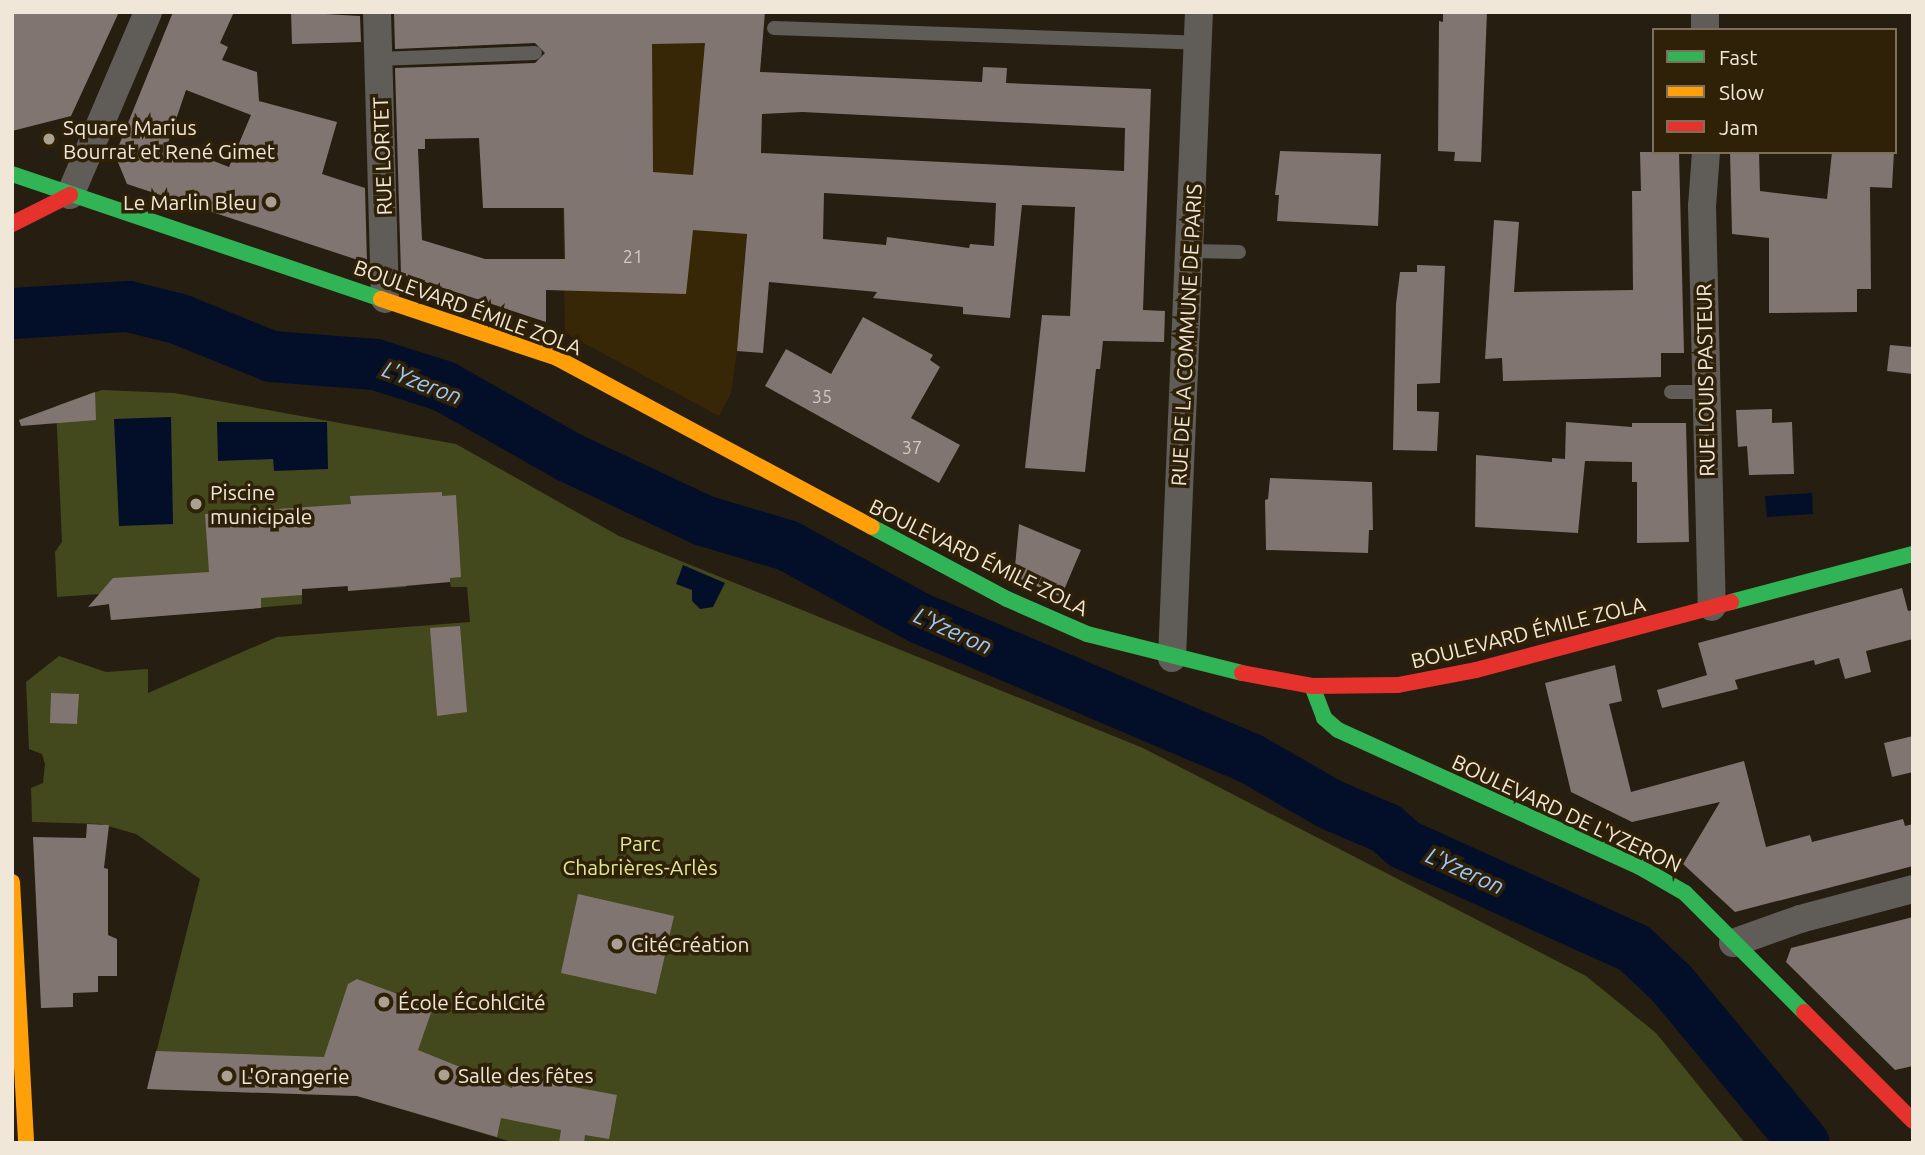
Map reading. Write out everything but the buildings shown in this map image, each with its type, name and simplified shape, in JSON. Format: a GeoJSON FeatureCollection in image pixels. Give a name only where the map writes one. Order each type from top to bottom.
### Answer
{"type":"FeatureCollection","features":[{"type":"Feature","properties":{"kind":"main road","name":"BOULEVARD ÉMILE ZOLA"},"geometry":{"type":"LineString","coordinates":[[12,174],[557,358],[983,587],[1087,634],[1172,658],[1312,686],[1353,688],[1411,682],[1913,554]]}},
{"type":"Feature","properties":{"kind":"main road"},"geometry":{"type":"LineString","coordinates":[[12,224],[70,195]]}},
{"type":"Feature","properties":{"kind":"main road","name":"BOULEVARD DE L'YZERON"},"geometry":{"type":"LineString","coordinates":[[1312,686],[1324,718],[1338,730],[1640,867],[1685,893],[1913,1121]]}},
{"type":"Feature","properties":{"kind":"main road"},"geometry":{"type":"LineString","coordinates":[[12,882],[26,1143]]}},
{"type":"Feature","properties":{"kind":"street"},"geometry":{"type":"LineString","coordinates":[[70,195],[148,12]]}},
{"type":"Feature","properties":{"kind":"street","name":"RUE LORTET"},"geometry":{"type":"LineString","coordinates":[[377,12],[386,299]]}},
{"type":"Feature","properties":{"kind":"street","name":"RUE DE LA COMMUNE DE PARIS"},"geometry":{"type":"LineString","coordinates":[[1172,658],[1199,12]]}},
{"type":"Feature","properties":{"kind":"street","name":"RUE LOUIS PASTEUR"},"geometry":{"type":"LineString","coordinates":[[1706,154],[1702,206],[1712,607]]}},
{"type":"Feature","properties":{"kind":"street"},"geometry":{"type":"LineString","coordinates":[[1733,943],[1800,919],[1913,889]]}},
{"type":"Feature","properties":{"kind":"lane"},"geometry":{"type":"LineString","coordinates":[[774,27],[1199,43]]}},
{"type":"Feature","properties":{"kind":"lane"},"geometry":{"type":"LineString","coordinates":[[379,59],[535,53]]}},
{"type":"Feature","properties":{"kind":"lane"},"geometry":{"type":"LineString","coordinates":[[1190,251],[1239,252]]}},
{"type":"Feature","properties":{"kind":"lane"},"geometry":{"type":"LineString","coordinates":[[1671,392],[1705,392]]}},
{"type":"Feature","properties":{"kind":"shaded area"},"geometry":{"type":"Polygon","coordinates":[[[559,12],[764,12],[737,351],[731,393],[719,416],[565,333],[559,12]]]}},
{"type":"Feature","properties":{"kind":"green space","name":"Parc Chabrières-Arlès"},"geometry":{"type":"Polygon","coordinates":[[[102,390],[174,393],[456,444],[619,536],[1143,748],[1586,976],[1656,1033],[1745,1143],[515,1143],[357,1096],[147,1089],[200,879],[136,834],[101,824],[32,822],[31,788],[43,783],[45,764],[42,754],[29,749],[26,682],[59,656],[106,672],[148,669],[148,693],[277,637],[470,622],[467,587],[451,587],[450,582],[407,581],[406,587],[348,591],[347,586],[302,589],[302,604],[111,620],[109,604],[102,605],[100,594],[57,597],[55,552],[62,542],[56,406],[102,390]]]}},
{"type":"Feature","properties":{"kind":"water"},"geometry":{"type":"Polygon","coordinates":[[[171,417],[173,524],[119,526],[114,419],[171,417]]]}},
{"type":"Feature","properties":{"kind":"water"},"geometry":{"type":"Polygon","coordinates":[[[217,422],[327,422],[328,469],[274,471],[273,459],[218,461],[217,422]]]}},
{"type":"Feature","properties":{"kind":"water"},"geometry":{"type":"Polygon","coordinates":[[[1812,493],[1813,514],[1767,517],[1765,496],[1812,493]]]}},
{"type":"Feature","properties":{"kind":"water"},"geometry":{"type":"Polygon","coordinates":[[[683,565],[725,583],[713,607],[700,609],[692,601],[692,590],[676,584],[683,565]]]}},
{"type":"Feature","properties":{"kind":"waterway","name":"L'Yzeron"},"geometry":{"type":"LineString","coordinates":[[12,313],[128,306],[177,318],[271,356],[375,364],[444,386],[567,456],[703,520],[787,545],[920,618],[1250,758],[1330,804],[1386,828],[1404,844],[1634,948],[1671,983],[1804,1143]]}},
{"type":"Feature","properties":{"kind":"traffic: fast"},"geometry":{"type":"LineString","coordinates":[[12,174],[381,299]]}},
{"type":"Feature","properties":{"kind":"traffic: fast"},"geometry":{"type":"LineString","coordinates":[[872,527],[1007,599],[1087,634],[1242,673]]}},
{"type":"Feature","properties":{"kind":"traffic: fast"},"geometry":{"type":"LineString","coordinates":[[1731,602],[1913,554]]}},
{"type":"Feature","properties":{"kind":"traffic: fast"},"geometry":{"type":"LineString","coordinates":[[1312,686],[1324,718],[1338,730],[1640,867],[1685,893],[1804,1012]]}},
{"type":"Feature","properties":{"kind":"traffic: slow"},"geometry":{"type":"LineString","coordinates":[[381,299],[557,358],[872,527]]}},
{"type":"Feature","properties":{"kind":"traffic: slow"},"geometry":{"type":"LineString","coordinates":[[12,882],[26,1143]]}},
{"type":"Feature","properties":{"kind":"traffic: jam"},"geometry":{"type":"LineString","coordinates":[[12,224],[70,195]]}},
{"type":"Feature","properties":{"kind":"traffic: jam"},"geometry":{"type":"LineString","coordinates":[[1242,673],[1312,686],[1398,685],[1476,670],[1731,602]]}},
{"type":"Feature","properties":{"kind":"traffic: jam"},"geometry":{"type":"LineString","coordinates":[[1804,1012],[1913,1121]]}},
{"type":"Feature","properties":{"kind":"place","name":"Square Marius Bourrat et René Gimet"},"geometry":{"type":"Point","coordinates":[49,139]}},
{"type":"Feature","properties":{"kind":"place","name":"Le Marlin Bleu"},"geometry":{"type":"Point","coordinates":[271,202]}},
{"type":"Feature","properties":{"kind":"place","name":"Piscine municipale"},"geometry":{"type":"Point","coordinates":[196,504]}},
{"type":"Feature","properties":{"kind":"place","name":"CitéCréation"},"geometry":{"type":"Point","coordinates":[617,944]}},
{"type":"Feature","properties":{"kind":"place","name":"École ÉCohlCité"},"geometry":{"type":"Point","coordinates":[384,1002]}},
{"type":"Feature","properties":{"kind":"place","name":"Salle des fêtes"},"geometry":{"type":"Point","coordinates":[444,1075]}},
{"type":"Feature","properties":{"kind":"place","name":"L'Orangerie"},"geometry":{"type":"Point","coordinates":[227,1076]}}]}
